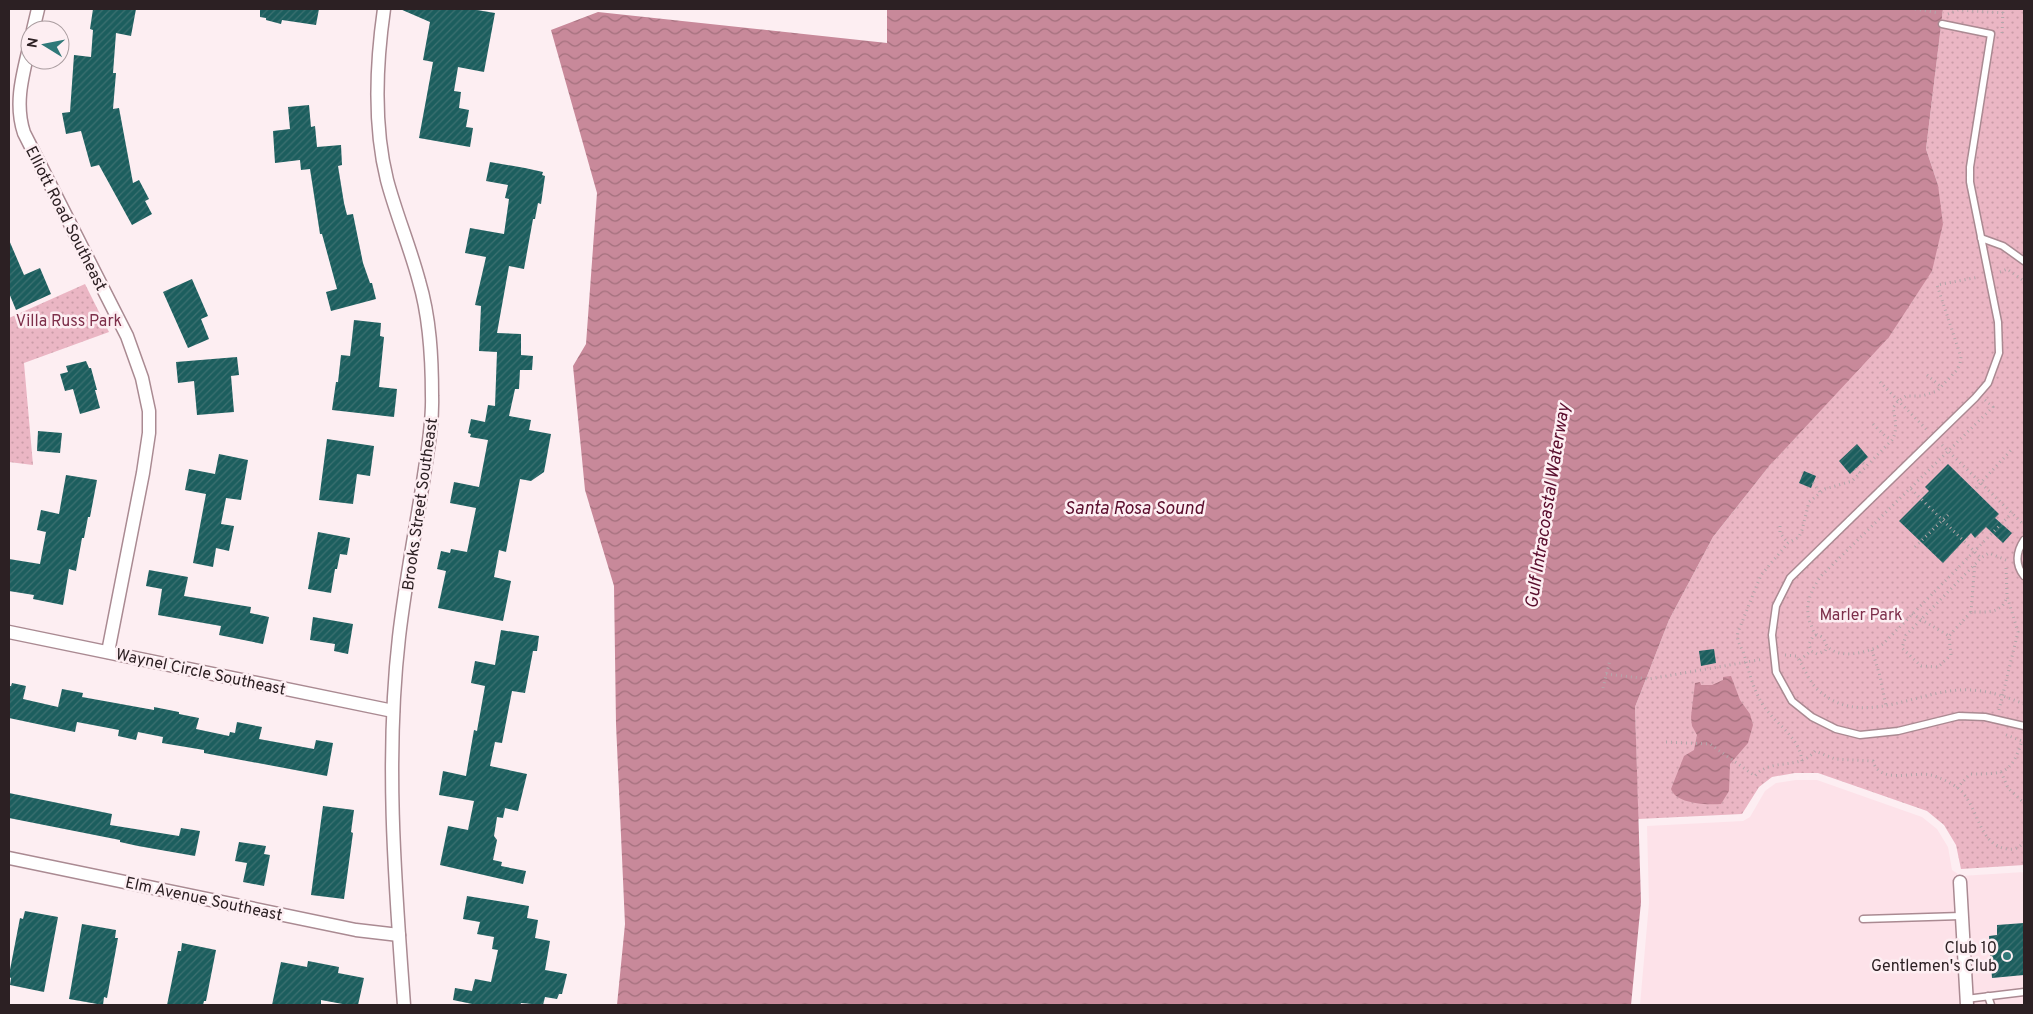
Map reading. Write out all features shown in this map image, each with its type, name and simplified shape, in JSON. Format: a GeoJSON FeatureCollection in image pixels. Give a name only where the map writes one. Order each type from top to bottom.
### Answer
{"type":"FeatureCollection","features":[{"type":"Feature","properties":{"kind":"street","name":"Brooks Street Southeast"},"geometry":{"type":"LineString","coordinates":[[384,9],[378,50],[377,86],[380,143],[387,180],[420,283],[430,344],[433,401],[429,445],[399,637],[393,711],[392,784],[404,1005]]}},
{"type":"Feature","properties":{"kind":"street","name":"Elliott Road Southeast"},"geometry":{"type":"LineString","coordinates":[[24,70],[19,103],[14,119],[24,133],[127,336],[142,378],[149,411],[149,433],[144,465],[108,652]]}},
{"type":"Feature","properties":{"kind":"street","name":"Waynel Circle Southeast"},"geometry":{"type":"LineString","coordinates":[[9,632],[393,711]]}},
{"type":"Feature","properties":{"kind":"street","name":"Elm Avenue Southeast"},"geometry":{"type":"LineString","coordinates":[[9,858],[356,930],[399,935]]}},
{"type":"Feature","properties":{"kind":"street"},"geometry":{"type":"LineString","coordinates":[[1960,882],[1966,1002]]}},
{"type":"Feature","properties":{"kind":"lane"},"geometry":{"type":"LineString","coordinates":[[1942,24],[1991,34],[1970,167],[1970,182],[1998,322],[1999,353],[1988,383],[1979,394],[1790,578],[1776,606],[1772,635],[1774,657],[1776,672],[1792,701],[1812,718],[1836,729],[1860,735],[1898,731],[1960,716],[1986,717],[2024,726]]}},
{"type":"Feature","properties":{"kind":"lane"},"geometry":{"type":"LineString","coordinates":[[1981,238],[2003,246],[2024,261]]}},
{"type":"Feature","properties":{"kind":"lane"},"geometry":{"type":"LineString","coordinates":[[2024,540],[2017,561],[2024,576]]}},
{"type":"Feature","properties":{"kind":"lane"},"geometry":{"type":"LineString","coordinates":[[1863,919],[1961,916]]}},
{"type":"Feature","properties":{"kind":"lane"},"geometry":{"type":"LineString","coordinates":[[1966,1002],[1988,996],[2024,992]]}},
{"type":"Feature","properties":{"kind":"lane"},"geometry":{"type":"LineString","coordinates":[[1988,996],[1991,1005]]}},
{"type":"Feature","properties":{"kind":"path"},"geometry":{"type":"LineString","coordinates":[[1915,9],[1947,14],[1958,10],[2004,11],[2002,36]]}},
{"type":"Feature","properties":{"kind":"path"},"geometry":{"type":"LineString","coordinates":[[1802,761],[1799,746],[1776,722],[1751,682],[1737,638],[1760,575],[1788,543],[1799,537],[1809,502],[1820,492],[1852,481],[1892,440],[1895,436],[1896,428],[1893,408],[1898,401],[1906,396],[1929,394],[1940,387],[1958,370],[1960,357],[1937,285],[1998,274],[2007,269],[2024,281]]}},
{"type":"Feature","properties":{"kind":"path"},"geometry":{"type":"LineString","coordinates":[[1927,375],[1940,387]]}},
{"type":"Feature","properties":{"kind":"path"},"geometry":{"type":"LineString","coordinates":[[1880,382],[1934,438],[2012,512],[2024,526],[2019,531]]}},
{"type":"Feature","properties":{"kind":"path"},"geometry":{"type":"LineString","coordinates":[[1979,394],[1993,407],[1815,585],[1807,606],[1808,617],[1816,635],[1823,638],[1827,646],[1851,654],[1872,650],[1883,644],[2012,512]]}},
{"type":"Feature","properties":{"kind":"path"},"geometry":{"type":"LineString","coordinates":[[1873,424],[1892,440]]}},
{"type":"Feature","properties":{"kind":"path"},"geometry":{"type":"LineString","coordinates":[[1976,488],[2013,448]]}},
{"type":"Feature","properties":{"kind":"path"},"geometry":{"type":"LineString","coordinates":[[1862,463],[1867,466]]}},
{"type":"Feature","properties":{"kind":"path"},"geometry":{"type":"LineString","coordinates":[[1855,469],[1860,473]]}},
{"type":"Feature","properties":{"kind":"path"},"geometry":{"type":"LineString","coordinates":[[1813,483],[1820,492]]}},
{"type":"Feature","properties":{"kind":"path"},"geometry":{"type":"LineString","coordinates":[[1911,489],[1981,558]]}},
{"type":"Feature","properties":{"kind":"path"},"geometry":{"type":"LineString","coordinates":[[1915,547],[1949,514]]}},
{"type":"Feature","properties":{"kind":"path"},"geometry":{"type":"LineString","coordinates":[[1780,526],[1780,533],[1788,543]]}},
{"type":"Feature","properties":{"kind":"path"},"geometry":{"type":"LineString","coordinates":[[1971,612],[1992,613],[2006,603],[2007,552]]}},
{"type":"Feature","properties":{"kind":"path"},"geometry":{"type":"LineString","coordinates":[[1912,614],[1920,619],[1948,636],[1951,655],[1938,667],[1921,666],[1902,648],[1906,635],[1920,619],[1981,558],[1989,553],[2006,560]]}},
{"type":"Feature","properties":{"kind":"path"},"geometry":{"type":"LineString","coordinates":[[1948,636],[1971,612],[1975,563]]}},
{"type":"Feature","properties":{"kind":"path"},"geometry":{"type":"LineString","coordinates":[[1957,788],[1970,774],[1986,776],[2001,772],[2014,762],[2022,741],[1994,731],[2018,632],[2007,596]]}},
{"type":"Feature","properties":{"kind":"path"},"geometry":{"type":"LineString","coordinates":[[1816,635],[1813,636],[1809,644],[1811,651],[1817,654],[1821,653],[1827,646]]}},
{"type":"Feature","properties":{"kind":"path"},"geometry":{"type":"LineString","coordinates":[[1872,650],[1886,706]]}},
{"type":"Feature","properties":{"kind":"path"},"geometry":{"type":"LineString","coordinates":[[1800,660],[1811,651]]}},
{"type":"Feature","properties":{"kind":"path"},"geometry":{"type":"LineString","coordinates":[[1606,674],[1649,679],[1792,654],[1800,660],[1804,671],[1817,688],[1842,705],[1871,709],[1951,691],[1988,692],[2002,695],[2024,704]]}},
{"type":"Feature","properties":{"kind":"path"},"geometry":{"type":"LineString","coordinates":[[1603,688],[1610,660]]}},
{"type":"Feature","properties":{"kind":"path"},"geometry":{"type":"LineString","coordinates":[[1666,742],[1710,744],[1755,776],[1762,768],[1802,761],[1815,751],[1835,759],[1873,761],[1874,767],[1884,774],[1931,775],[1957,788],[1970,801],[1987,838],[1993,844],[2010,850],[2020,847],[2024,842]]}},
{"type":"Feature","properties":{"kind":"path"},"geometry":{"type":"LineString","coordinates":[[2001,772],[2008,788],[2024,803]]}},
{"type":"Feature","properties":{"kind":"shaded area"},"geometry":{"type":"Polygon","coordinates":[[[1796,780],[1817,780],[1922,817],[1937,829],[1948,847],[1952,870],[1961,876],[2024,872],[2024,1005],[1640,1005],[1649,903],[1647,826],[1743,821],[1750,817],[1765,791],[1776,783],[1796,780]]]}},
{"type":"Feature","properties":{"kind":"green space","name":"Marler Park"},"geometry":{"type":"Polygon","coordinates":[[[1943,9],[2024,9],[2024,865],[1961,869],[1956,845],[1944,825],[1927,811],[1818,773],[1795,773],[1772,777],[1759,787],[1742,814],[1638,819],[1635,707],[1669,620],[1713,537],[1770,465],[1938,185],[1926,149],[1943,9]]]}},
{"type":"Feature","properties":{"kind":"green space","name":"Villa Russ Park"},"geometry":{"type":"Polygon","coordinates":[[[85,284],[109,332],[24,363],[33,465],[9,462],[9,318],[85,284]]]}},
{"type":"Feature","properties":{"kind":"water","name":"Santa Rosa Sound"},"geometry":{"type":"Polygon","coordinates":[[[887,9],[1943,9],[1926,149],[1938,185],[1943,224],[1932,271],[1889,337],[1770,465],[1713,537],[1669,620],[1635,707],[1641,902],[1631,1005],[617,1005],[625,924],[616,724],[614,586],[585,490],[573,366],[586,344],[597,193],[551,30],[598,12],[887,43],[887,9]]]}},
{"type":"Feature","properties":{"kind":"water"},"geometry":{"type":"Polygon","coordinates":[[[1731,676],[1740,700],[1750,714],[1753,725],[1748,743],[1730,764],[1729,791],[1721,804],[1700,804],[1685,801],[1674,794],[1671,789],[1684,756],[1694,750],[1697,735],[1692,726],[1691,717],[1695,683],[1700,682],[1701,685],[1712,685],[1723,680],[1723,677],[1731,676]]]}},
{"type":"Feature","properties":{"kind":"building"},"geometry":{"type":"Polygon","coordinates":[[[93,9],[136,9],[131,36],[116,33],[113,73],[116,73],[113,109],[119,108],[133,183],[139,180],[149,199],[145,201],[152,214],[132,225],[99,165],[91,167],[81,131],[66,134],[62,113],[70,112],[74,55],[91,57],[93,30],[90,29],[93,9]]]}},
{"type":"Feature","properties":{"kind":"building"},"geometry":{"type":"Polygon","coordinates":[[[260,9],[319,9],[316,25],[282,20],[281,24],[266,20],[266,18],[260,17],[260,9]]]}},
{"type":"Feature","properties":{"kind":"building"},"geometry":{"type":"Polygon","coordinates":[[[400,9],[471,9],[495,13],[484,72],[458,67],[454,91],[461,92],[459,108],[469,110],[466,127],[473,128],[470,147],[419,138],[433,62],[423,60],[430,22],[400,9]]]}},
{"type":"Feature","properties":{"kind":"building"},"geometry":{"type":"Polygon","coordinates":[[[309,105],[311,127],[315,126],[317,147],[341,145],[342,165],[338,166],[344,203],[347,215],[353,214],[363,263],[370,283],[372,283],[376,299],[331,311],[326,292],[337,289],[322,234],[320,234],[310,169],[301,170],[300,160],[275,163],[273,131],[290,129],[288,107],[309,105]]]}},
{"type":"Feature","properties":{"kind":"building"},"geometry":{"type":"Polygon","coordinates":[[[490,162],[543,172],[542,175],[545,176],[541,204],[538,203],[535,219],[533,219],[524,269],[509,266],[497,333],[521,334],[521,355],[533,356],[532,370],[520,370],[519,389],[515,389],[509,416],[531,420],[529,430],[551,434],[544,472],[531,481],[520,479],[506,552],[499,550],[494,577],[511,581],[503,621],[438,608],[446,571],[437,569],[441,551],[450,553],[451,549],[467,552],[476,508],[450,503],[454,482],[479,487],[488,440],[470,437],[471,434],[468,433],[471,419],[485,422],[488,405],[495,406],[497,352],[479,351],[481,306],[475,305],[486,257],[465,253],[470,228],[504,234],[509,199],[505,198],[508,185],[486,181],[490,162]]]}},
{"type":"Feature","properties":{"kind":"building"},"geometry":{"type":"Polygon","coordinates":[[[9,240],[24,275],[40,268],[51,294],[16,310],[9,293],[9,240]]]}},
{"type":"Feature","properties":{"kind":"building"},"geometry":{"type":"Polygon","coordinates":[[[192,279],[208,316],[201,319],[209,339],[188,348],[163,292],[192,279]]]}},
{"type":"Feature","properties":{"kind":"building"},"geometry":{"type":"Polygon","coordinates":[[[354,320],[381,323],[380,336],[384,337],[379,387],[397,389],[394,417],[332,410],[341,355],[350,356],[354,320]]]}},
{"type":"Feature","properties":{"kind":"building"},"geometry":{"type":"Polygon","coordinates":[[[237,357],[239,375],[231,376],[234,412],[197,415],[194,381],[178,383],[176,362],[237,357]]]}},
{"type":"Feature","properties":{"kind":"building"},"geometry":{"type":"Polygon","coordinates":[[[86,361],[89,368],[91,368],[100,408],[80,414],[73,389],[65,391],[60,374],[68,372],[66,366],[86,361]]]}},
{"type":"Feature","properties":{"kind":"building"},"geometry":{"type":"Polygon","coordinates":[[[38,431],[62,433],[60,453],[37,451],[38,431]]]}},
{"type":"Feature","properties":{"kind":"building"},"geometry":{"type":"Polygon","coordinates":[[[327,439],[374,446],[370,476],[357,474],[353,504],[319,500],[327,439]]]}},
{"type":"Feature","properties":{"kind":"building"},"geometry":{"type":"Polygon","coordinates":[[[1857,444],[1868,457],[1850,474],[1839,461],[1857,444]]]}},
{"type":"Feature","properties":{"kind":"building"},"geometry":{"type":"Polygon","coordinates":[[[219,454],[248,460],[241,500],[226,498],[221,524],[234,526],[229,551],[216,548],[213,567],[193,563],[206,494],[185,490],[189,469],[215,474],[219,454]]]}},
{"type":"Feature","properties":{"kind":"building"},"geometry":{"type":"Polygon","coordinates":[[[1948,464],[1999,514],[1995,518],[2012,533],[2003,543],[1986,527],[1975,538],[1971,533],[1943,563],[1899,521],[1929,491],[1925,487],[1948,464]]]}},
{"type":"Feature","properties":{"kind":"building"},"geometry":{"type":"Polygon","coordinates":[[[1804,471],[1816,476],[1811,488],[1799,483],[1804,471]]]}},
{"type":"Feature","properties":{"kind":"building"},"geometry":{"type":"Polygon","coordinates":[[[66,475],[97,480],[90,517],[88,517],[84,538],[82,538],[76,571],[69,569],[63,605],[33,599],[34,595],[9,591],[9,559],[40,564],[46,532],[37,530],[41,510],[59,514],[66,475]]]}},
{"type":"Feature","properties":{"kind":"building"},"geometry":{"type":"Polygon","coordinates":[[[318,532],[350,538],[347,555],[340,554],[331,593],[308,589],[318,532]]]}},
{"type":"Feature","properties":{"kind":"building"},"geometry":{"type":"Polygon","coordinates":[[[149,570],[188,577],[184,596],[251,607],[250,613],[269,617],[263,644],[219,635],[221,626],[158,615],[162,589],[146,586],[149,570]]]}},
{"type":"Feature","properties":{"kind":"building"},"geometry":{"type":"Polygon","coordinates":[[[313,617],[353,624],[348,654],[334,651],[335,644],[310,640],[313,617]]]}},
{"type":"Feature","properties":{"kind":"building"},"geometry":{"type":"Polygon","coordinates":[[[501,630],[539,636],[537,651],[533,651],[525,693],[512,691],[502,743],[495,742],[490,766],[527,774],[518,811],[505,808],[503,818],[497,817],[494,836],[497,840],[493,860],[502,862],[501,866],[526,871],[523,884],[440,865],[448,826],[468,830],[474,801],[439,795],[443,771],[466,776],[474,730],[477,731],[485,686],[471,683],[475,661],[495,665],[501,630]]]}},
{"type":"Feature","properties":{"kind":"building"},"geometry":{"type":"Polygon","coordinates":[[[1714,649],[1716,663],[1701,666],[1699,651],[1714,649]]]}},
{"type":"Feature","properties":{"kind":"building"},"geometry":{"type":"Polygon","coordinates":[[[12,683],[26,686],[23,699],[58,707],[62,689],[83,693],[82,697],[154,710],[154,707],[179,712],[179,714],[199,718],[196,729],[229,736],[230,732],[235,733],[237,722],[262,727],[259,739],[314,749],[316,740],[333,743],[327,776],[204,753],[204,750],[162,743],[163,737],[138,732],[136,740],[118,736],[119,730],[77,722],[75,732],[9,718],[9,686],[12,683]]]}},
{"type":"Feature","properties":{"kind":"building"},"geometry":{"type":"Polygon","coordinates":[[[9,793],[112,814],[110,825],[179,836],[181,828],[200,831],[195,856],[138,846],[120,842],[120,840],[9,818],[9,793]]]}},
{"type":"Feature","properties":{"kind":"building"},"geometry":{"type":"Polygon","coordinates":[[[323,806],[354,810],[351,832],[353,833],[344,899],[311,895],[323,806]]]}},
{"type":"Feature","properties":{"kind":"building"},"geometry":{"type":"Polygon","coordinates":[[[239,842],[266,846],[264,854],[270,855],[264,886],[243,882],[247,863],[235,861],[239,842]]]}},
{"type":"Feature","properties":{"kind":"building"},"geometry":{"type":"Polygon","coordinates":[[[467,896],[529,906],[527,918],[538,920],[535,938],[550,941],[545,970],[567,974],[562,994],[559,994],[557,999],[545,997],[543,1005],[521,1003],[520,1005],[477,1005],[453,1000],[455,988],[472,991],[475,979],[491,982],[498,950],[492,949],[494,937],[477,934],[480,922],[463,919],[467,896]]]}},
{"type":"Feature","properties":{"kind":"building"},"geometry":{"type":"Polygon","coordinates":[[[25,911],[58,917],[44,992],[10,985],[11,978],[9,975],[20,918],[23,919],[25,911]]]}},
{"type":"Feature","properties":{"kind":"building","name":"Club 10 Gentlemen's Club"},"geometry":{"type":"Polygon","coordinates":[[[2024,923],[2024,975],[1992,978],[1989,936],[1997,935],[1997,925],[2024,923]]]}},
{"type":"Feature","properties":{"kind":"building"},"geometry":{"type":"Polygon","coordinates":[[[82,924],[116,930],[115,938],[118,938],[107,998],[104,997],[103,1005],[69,999],[82,924]]]}},
{"type":"Feature","properties":{"kind":"building"},"geometry":{"type":"Polygon","coordinates":[[[182,943],[216,950],[206,1001],[204,1001],[203,1005],[167,1005],[178,951],[181,951],[182,943]]]}},
{"type":"Feature","properties":{"kind":"building"},"geometry":{"type":"Polygon","coordinates":[[[308,961],[339,967],[338,973],[364,978],[358,1005],[321,1000],[321,1005],[272,1005],[281,962],[307,967],[308,961]]]}},
{"type":"Feature","properties":{"kind":"place","name":"Club 10 Gentlemen's Club"},"geometry":{"type":"Point","coordinates":[2007,956]}},
{"type":"Feature","properties":{"kind":"water label","name":"Gulf Intracoastal Waterway"},"geometry":{"type":"Point","coordinates":[1547,506]}}]}
